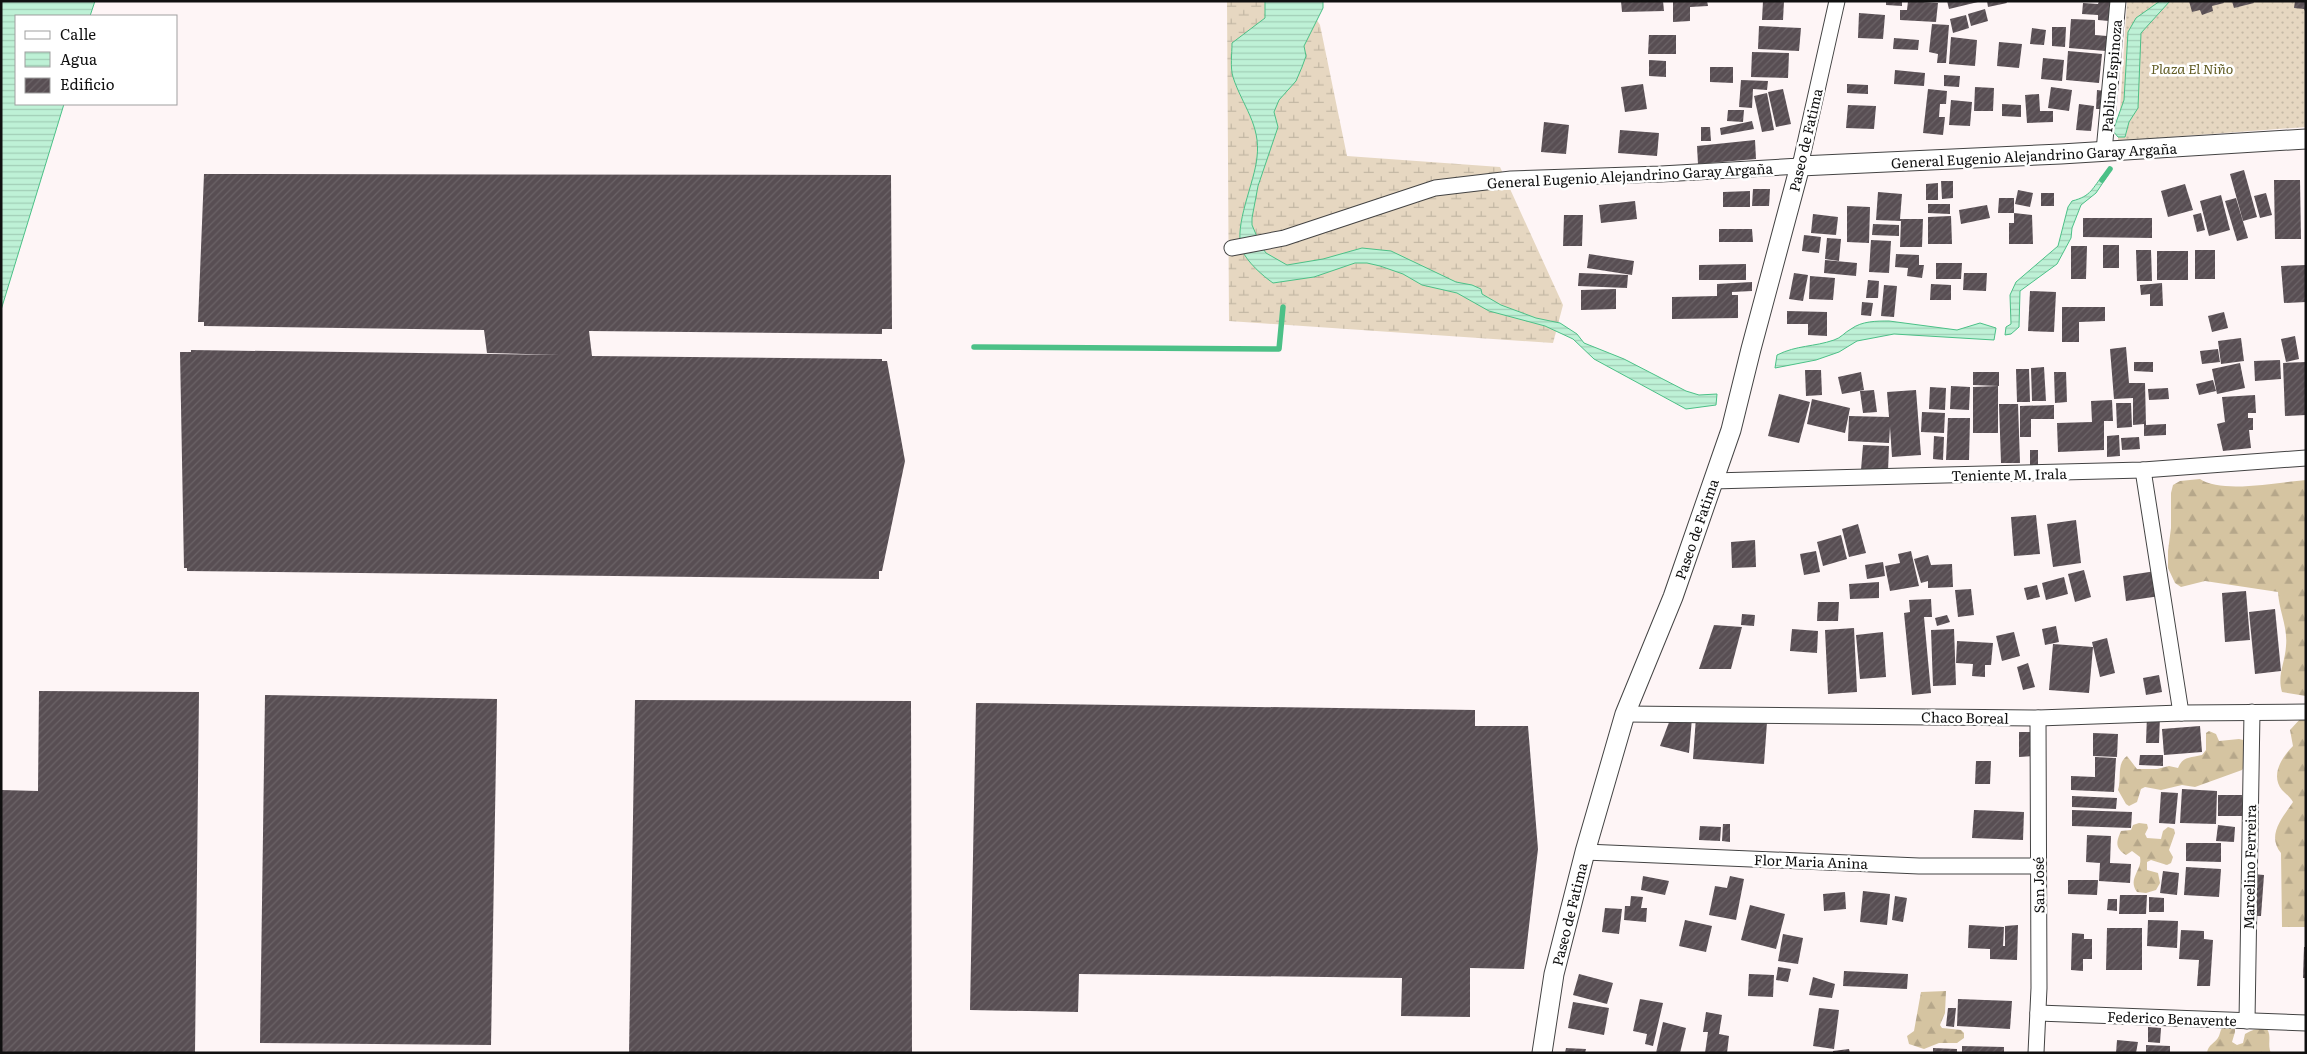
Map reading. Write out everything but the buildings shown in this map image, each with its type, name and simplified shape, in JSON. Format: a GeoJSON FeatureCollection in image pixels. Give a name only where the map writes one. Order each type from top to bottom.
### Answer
{"type":"FeatureCollection","features":[{"type":"Feature","properties":{"kind":"street","name":"Paseo de Fatima"},"geometry":{"type":"LineString","coordinates":[[1542,1053],[1554,974],[1585,852],[1625,714],[1673,597],[1731,430],[1800,166],[1837,1]]}},
{"type":"Feature","properties":{"kind":"street","name":"Pablino Espinoza"},"geometry":{"type":"LineString","coordinates":[[2104,151],[2118,1]]}},
{"type":"Feature","properties":{"kind":"street","name":"General Eugenio Alejandrino Garay Argaña"},"geometry":{"type":"LineString","coordinates":[[1232,248],[1284,238],[1435,188],[1510,179],[1660,174],[2306,139]]}},
{"type":"Feature","properties":{"kind":"street","name":"Teniente M. Irala"},"geometry":{"type":"LineString","coordinates":[[1712,481],[2143,470],[2306,458]]}},
{"type":"Feature","properties":{"kind":"street"},"geometry":{"type":"LineString","coordinates":[[2143,470],[2181,713]]}},
{"type":"Feature","properties":{"kind":"street","name":"Marcelino Ferreira"},"geometry":{"type":"LineString","coordinates":[[2246,1021],[2252,712]]}},
{"type":"Feature","properties":{"kind":"street","name":"Chaco Boreal"},"geometry":{"type":"LineString","coordinates":[[1625,714],[2038,718],[2181,713],[2306,712]]}},
{"type":"Feature","properties":{"kind":"street","name":"San José"},"geometry":{"type":"LineString","coordinates":[[2036,1053],[2038,1013],[2038,718]]}},
{"type":"Feature","properties":{"kind":"street","name":"Flor Maria Anina"},"geometry":{"type":"LineString","coordinates":[[1585,852],[1919,866],[2037,866]]}},
{"type":"Feature","properties":{"kind":"street","name":"Federico Benavente"},"geometry":{"type":"LineString","coordinates":[[2038,1013],[2306,1023]]}},
{"type":"Feature","properties":{"kind":"green space"},"geometry":{"type":"Polygon","coordinates":[[[1227,1],[1305,1],[1320,25],[1347,156],[1500,167],[1563,305],[1553,343],[1229,321],[1227,1]]]}},
{"type":"Feature","properties":{"kind":"green space","name":"Plaza El Niño"},"geometry":{"type":"Polygon","coordinates":[[[2127,1],[2306,1],[2306,127],[2118,141],[2127,1]]]}},
{"type":"Feature","properties":{"kind":"green space"},"geometry":{"type":"Polygon","coordinates":[[[2200,479],[2222,486],[2266,485],[2306,480],[2306,696],[2282,692],[2280,680],[2286,639],[2278,592],[2205,581],[2181,587],[2175,583],[2168,568],[2171,493],[2173,485],[2180,481],[2200,479]]]}},
{"type":"Feature","properties":{"kind":"green space"},"geometry":{"type":"Polygon","coordinates":[[[2306,717],[2306,927],[2282,927],[2281,853],[2275,840],[2278,826],[2293,802],[2282,790],[2277,778],[2277,772],[2285,755],[2293,746],[2290,730],[2301,718],[2306,717]]]}},
{"type":"Feature","properties":{"kind":"green space"},"geometry":{"type":"Polygon","coordinates":[[[2209,731],[2216,734],[2219,741],[2239,739],[2248,741],[2246,764],[2242,770],[2195,787],[2182,785],[2161,790],[2145,787],[2141,789],[2137,802],[2129,806],[2126,804],[2118,790],[2120,767],[2127,756],[2137,769],[2157,769],[2169,766],[2178,768],[2185,759],[2202,755],[2206,750],[2206,733],[2209,731]]]}},
{"type":"Feature","properties":{"kind":"green space"},"geometry":{"type":"Polygon","coordinates":[[[2139,823],[2147,824],[2148,828],[2145,834],[2147,838],[2161,839],[2163,831],[2168,827],[2174,829],[2175,833],[2169,850],[2173,857],[2171,863],[2167,865],[2151,860],[2147,862],[2147,870],[2158,873],[2160,883],[2156,890],[2146,893],[2137,892],[2134,887],[2134,878],[2139,866],[2140,857],[2132,851],[2126,855],[2118,847],[2118,838],[2121,831],[2131,830],[2133,825],[2139,823]]]}},
{"type":"Feature","properties":{"kind":"green space"},"geometry":{"type":"Polygon","coordinates":[[[1946,991],[1945,1013],[1940,1025],[1942,1028],[1961,1030],[1964,1033],[1964,1038],[1957,1043],[1939,1043],[1924,1049],[1909,1044],[1907,1036],[1914,1031],[1921,992],[1946,991]]]}},
{"type":"Feature","properties":{"kind":"green space"},"geometry":{"type":"Polygon","coordinates":[[[2225,1025],[2235,1028],[2232,1042],[2237,1045],[2243,1043],[2245,1034],[2256,1029],[2267,1029],[2271,1053],[2207,1053],[2225,1025]]]}},
{"type":"Feature","properties":{"kind":"water"},"geometry":{"type":"Polygon","coordinates":[[[1,1],[95,1],[90,15],[15,15],[15,105],[64,105],[1,310],[1,1]]]}},
{"type":"Feature","properties":{"kind":"water"},"geometry":{"type":"Polygon","coordinates":[[[1265,1],[1323,1],[1323,8],[1304,46],[1306,56],[1296,81],[1279,100],[1274,112],[1278,127],[1258,186],[1252,218],[1252,225],[1266,253],[1287,265],[1323,259],[1362,248],[1391,251],[1456,282],[1481,289],[1482,294],[1501,305],[1536,318],[1560,323],[1577,334],[1584,343],[1624,359],[1686,391],[1699,395],[1717,394],[1716,405],[1686,409],[1594,359],[1573,339],[1545,326],[1489,311],[1457,293],[1422,285],[1403,274],[1380,266],[1355,263],[1314,277],[1273,283],[1260,273],[1244,255],[1240,240],[1242,217],[1255,167],[1257,146],[1254,125],[1233,77],[1231,60],[1232,43],[1265,18],[1265,1]]]}},
{"type":"Feature","properties":{"kind":"water"},"geometry":{"type":"Polygon","coordinates":[[[2160,1],[2170,1],[2141,33],[2138,108],[2129,122],[2125,137],[2118,137],[2113,131],[2124,100],[2128,32],[2136,18],[2160,1]]]}},
{"type":"Feature","properties":{"kind":"water"},"geometry":{"type":"Polygon","coordinates":[[[2104,174],[2108,175],[2096,193],[2081,205],[2072,228],[2071,238],[2057,264],[2020,291],[2019,327],[2011,334],[2005,335],[2006,327],[2011,324],[2010,295],[2016,282],[2058,246],[2068,207],[2072,201],[2088,194],[2104,174]]]}},
{"type":"Feature","properties":{"kind":"water"},"geometry":{"type":"Polygon","coordinates":[[[1889,321],[1957,330],[1980,323],[1996,328],[1994,340],[1894,334],[1857,341],[1839,352],[1816,360],[1775,368],[1777,355],[1784,352],[1834,340],[1855,326],[1864,323],[1889,321]]]}},
{"type":"Feature","properties":{"kind":"waterway"},"geometry":{"type":"LineString","coordinates":[[2102,180],[2110,169]]}},
{"type":"Feature","properties":{"kind":"waterway"},"geometry":{"type":"LineString","coordinates":[[974,347],[1279,349],[1283,307]]}}]}
